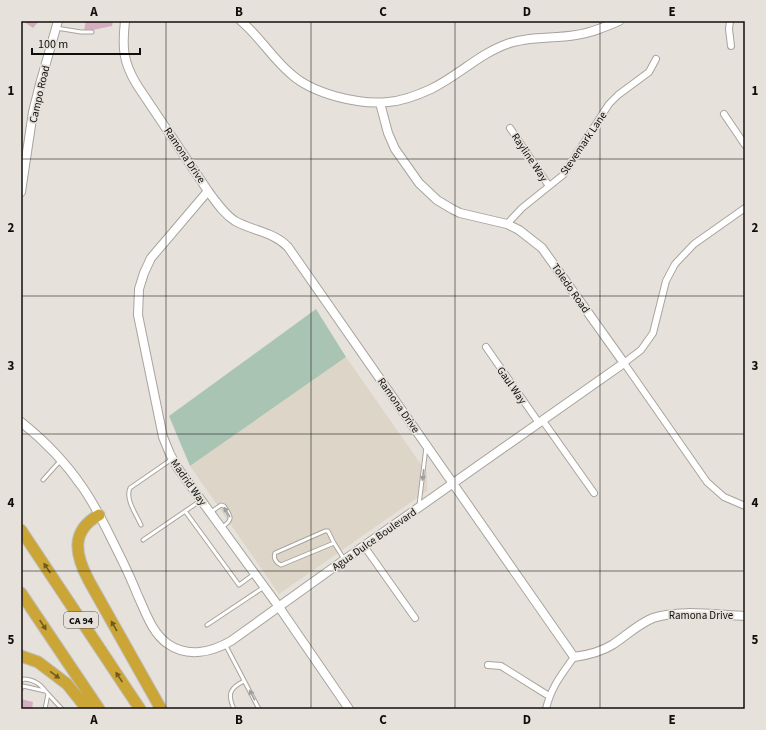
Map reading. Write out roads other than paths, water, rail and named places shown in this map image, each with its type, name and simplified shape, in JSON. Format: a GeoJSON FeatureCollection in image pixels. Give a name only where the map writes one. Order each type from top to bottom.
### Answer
{"type":"FeatureCollection","features":[{"type":"Feature","properties":{"kind":"highway"},"geometry":{"type":"LineString","coordinates":[[99,515],[91,519],[79,534],[78,549],[81,564],[89,581],[161,709]]}},
{"type":"Feature","properties":{"kind":"highway","name":"CA 94"},"geometry":{"type":"LineString","coordinates":[[21,530],[140,709]]}},
{"type":"Feature","properties":{"kind":"highway","name":"CA 94"},"geometry":{"type":"LineString","coordinates":[[21,593],[100,709]]}},
{"type":"Feature","properties":{"kind":"highway"},"geometry":{"type":"LineString","coordinates":[[21,656],[38,662],[67,684],[87,709]]}},
{"type":"Feature","properties":{"kind":"street","name":"Ramona Drive"},"geometry":{"type":"LineString","coordinates":[[125,21],[123,50],[129,71],[208,191],[219,206],[234,220],[274,236],[288,247],[574,657],[587,655],[606,649],[645,622],[658,616],[685,613],[745,616]]}},
{"type":"Feature","properties":{"kind":"street"},"geometry":{"type":"LineString","coordinates":[[241,21],[256,35],[285,69],[305,84],[318,90],[348,99],[380,102],[402,100],[432,89],[484,55],[508,44],[521,40],[576,35],[597,31],[619,21]]}},
{"type":"Feature","properties":{"kind":"street"},"geometry":{"type":"LineString","coordinates":[[730,21],[729,29],[731,46]]}},
{"type":"Feature","properties":{"kind":"street","name":"Campo Road"},"geometry":{"type":"LineString","coordinates":[[21,192],[33,112],[57,25]]}},
{"type":"Feature","properties":{"kind":"street","name":"Stevemark Lane"},"geometry":{"type":"LineString","coordinates":[[507,224],[522,208],[564,175],[609,104],[618,95],[649,72],[656,59]]}},
{"type":"Feature","properties":{"kind":"street","name":"Toledo Road"},"geometry":{"type":"LineString","coordinates":[[380,102],[388,132],[395,149],[424,189],[444,205],[460,213],[507,224],[519,230],[542,248],[707,482],[724,497],[745,506]]}},
{"type":"Feature","properties":{"kind":"street"},"geometry":{"type":"LineString","coordinates":[[724,114],[745,145]]}},
{"type":"Feature","properties":{"kind":"street","name":"Rayline Way"},"geometry":{"type":"LineString","coordinates":[[510,128],[549,186]]}},
{"type":"Feature","properties":{"kind":"street","name":"Madrid Way"},"geometry":{"type":"LineString","coordinates":[[208,191],[151,258],[142,277],[138,298],[139,323],[164,437],[172,459],[279,607],[349,709]]}},
{"type":"Feature","properties":{"kind":"street","name":"Agua Dulce Boulevard"},"geometry":{"type":"LineString","coordinates":[[21,422],[46,443],[62,460],[84,488],[123,562],[150,622],[157,634],[176,648],[191,652],[206,651],[225,644],[279,607],[641,350],[653,333],[666,281],[670,272],[681,257],[694,244],[745,208]]}},
{"type":"Feature","properties":{"kind":"street","name":"Gaul Way"},"geometry":{"type":"LineString","coordinates":[[486,347],[594,493]]}},
{"type":"Feature","properties":{"kind":"street"},"geometry":{"type":"LineString","coordinates":[[364,546],[415,618]]}},
{"type":"Feature","properties":{"kind":"street"},"geometry":{"type":"LineString","coordinates":[[546,709],[549,696],[554,685],[574,657]]}},
{"type":"Feature","properties":{"kind":"street"},"geometry":{"type":"LineString","coordinates":[[488,666],[501,666],[549,696]]}},
{"type":"Feature","properties":{"kind":"lane"},"geometry":{"type":"LineString","coordinates":[[57,25],[81,32],[92,32]]}},
{"type":"Feature","properties":{"kind":"lane"},"geometry":{"type":"LineString","coordinates":[[419,507],[426,444]]}},
{"type":"Feature","properties":{"kind":"lane"},"geometry":{"type":"LineString","coordinates":[[140,524],[129,499],[128,493],[130,488],[172,459]]}},
{"type":"Feature","properties":{"kind":"lane"},"geometry":{"type":"LineString","coordinates":[[43,480],[62,460]]}},
{"type":"Feature","properties":{"kind":"lane"},"geometry":{"type":"LineString","coordinates":[[143,540],[202,500]]}},
{"type":"Feature","properties":{"kind":"lane"},"geometry":{"type":"LineString","coordinates":[[210,513],[221,505],[226,508],[231,520],[221,528]]}},
{"type":"Feature","properties":{"kind":"lane"},"geometry":{"type":"LineString","coordinates":[[185,511],[239,585],[255,574]]}},
{"type":"Feature","properties":{"kind":"lane"},"geometry":{"type":"LineString","coordinates":[[334,543],[280,565],[277,564],[274,556],[279,550],[328,531],[344,560]]}},
{"type":"Feature","properties":{"kind":"lane"},"geometry":{"type":"LineString","coordinates":[[208,624],[264,587]]}},
{"type":"Feature","properties":{"kind":"lane"},"geometry":{"type":"LineString","coordinates":[[225,644],[260,709]]}},
{"type":"Feature","properties":{"kind":"lane"},"geometry":{"type":"LineString","coordinates":[[21,682],[24,679],[33,680],[40,684],[62,709]]}},
{"type":"Feature","properties":{"kind":"lane"},"geometry":{"type":"LineString","coordinates":[[234,709],[229,695],[232,689],[244,681]]}},
{"type":"Feature","properties":{"kind":"lane"},"geometry":{"type":"LineString","coordinates":[[21,689],[23,686],[47,692]]}},
{"type":"Feature","properties":{"kind":"lane"},"geometry":{"type":"LineString","coordinates":[[45,709],[47,692]]}}]}
